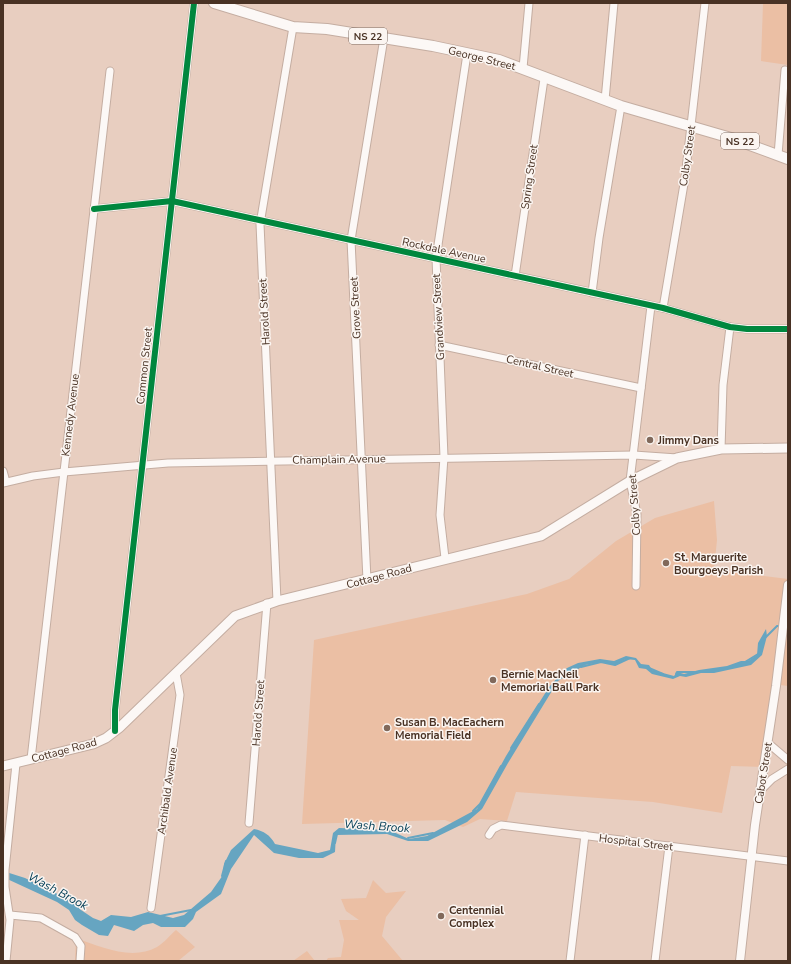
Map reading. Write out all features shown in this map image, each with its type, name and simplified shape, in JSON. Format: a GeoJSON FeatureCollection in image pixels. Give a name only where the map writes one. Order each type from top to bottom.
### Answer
{"type":"FeatureCollection","features":[{"type":"Feature","properties":{"kind":"main road","name":"George Street"},"geometry":{"type":"LineString","coordinates":[[214,3],[293,27],[327,29],[384,38],[433,46],[494,59],[523,68],[544,79],[621,106],[692,126],[788,159]]}},
{"type":"Feature","properties":{"kind":"main road","name":"Cottage Road"},"geometry":{"type":"LineString","coordinates":[[3,766],[93,744],[106,738],[176,674],[234,616],[267,603],[367,580],[445,558],[541,536],[630,481],[677,458],[721,449],[788,448]]}},
{"type":"Feature","properties":{"kind":"street","name":"Common Street"},"geometry":{"type":"LineString","coordinates":[[115,731],[115,710],[194,3]]}},
{"type":"Feature","properties":{"kind":"street"},"geometry":{"type":"LineString","coordinates":[[523,68],[529,3]]}},
{"type":"Feature","properties":{"kind":"street"},"geometry":{"type":"LineString","coordinates":[[605,100],[614,3]]}},
{"type":"Feature","properties":{"kind":"street","name":"Colby Street"},"geometry":{"type":"LineString","coordinates":[[663,308],[692,126],[705,3]]}},
{"type":"Feature","properties":{"kind":"street","name":"Harold Street"},"geometry":{"type":"LineString","coordinates":[[277,601],[260,220],[293,27]]}},
{"type":"Feature","properties":{"kind":"street","name":"Grove Street"},"geometry":{"type":"LineString","coordinates":[[367,580],[351,240],[384,38]]}},
{"type":"Feature","properties":{"kind":"street","name":"Grandview Street"},"geometry":{"type":"LineString","coordinates":[[445,558],[440,529],[439,505],[444,457],[436,258],[467,54]]}},
{"type":"Feature","properties":{"kind":"street"},"geometry":{"type":"LineString","coordinates":[[778,155],[785,70]]}},
{"type":"Feature","properties":{"kind":"street","name":"Kennedy Avenue"},"geometry":{"type":"LineString","coordinates":[[31,759],[110,71]]}},
{"type":"Feature","properties":{"kind":"street","name":"Spring Street"},"geometry":{"type":"LineString","coordinates":[[514,276],[544,79]]}},
{"type":"Feature","properties":{"kind":"street"},"geometry":{"type":"LineString","coordinates":[[592,293],[599,238],[621,106]]}},
{"type":"Feature","properties":{"kind":"street","name":"Rockdale Avenue"},"geometry":{"type":"LineString","coordinates":[[94,209],[172,201],[663,308],[730,327],[747,329],[788,329]]}},
{"type":"Feature","properties":{"kind":"street","name":"Colby Street"},"geometry":{"type":"LineString","coordinates":[[636,586],[636,514],[630,481],[651,306]]}},
{"type":"Feature","properties":{"kind":"street"},"geometry":{"type":"LineString","coordinates":[[721,449],[723,385],[730,327]]}},
{"type":"Feature","properties":{"kind":"street","name":"Central Street"},"geometry":{"type":"LineString","coordinates":[[439,345],[641,388]]}},
{"type":"Feature","properties":{"kind":"street","name":"Champlain Avenue"},"geometry":{"type":"LineString","coordinates":[[5,483],[33,476],[143,465],[271,460],[634,455],[677,458]]}},
{"type":"Feature","properties":{"kind":"street"},"geometry":{"type":"LineString","coordinates":[[3,471],[5,483]]}},
{"type":"Feature","properties":{"kind":"street","name":"Cabot Street"},"geometry":{"type":"LineString","coordinates":[[740,961],[752,857],[788,585]]}},
{"type":"Feature","properties":{"kind":"street","name":"Harold Street"},"geometry":{"type":"LineString","coordinates":[[249,823],[267,603]]}},
{"type":"Feature","properties":{"kind":"street","name":"Archibald Avenue"},"geometry":{"type":"LineString","coordinates":[[151,908],[180,695],[176,674]]}},
{"type":"Feature","properties":{"kind":"street"},"geometry":{"type":"LineString","coordinates":[[768,742],[788,760]]}},
{"type":"Feature","properties":{"kind":"street"},"geometry":{"type":"LineString","coordinates":[[6,961],[10,915],[5,887],[5,870],[16,764]]}},
{"type":"Feature","properties":{"kind":"street"},"geometry":{"type":"LineString","coordinates":[[761,790],[772,779],[788,769]]}},
{"type":"Feature","properties":{"kind":"street","name":"Hospital Street"},"geometry":{"type":"LineString","coordinates":[[489,835],[493,829],[501,824],[788,861]]}},
{"type":"Feature","properties":{"kind":"street"},"geometry":{"type":"LineString","coordinates":[[570,961],[585,835]]}},
{"type":"Feature","properties":{"kind":"street"},"geometry":{"type":"LineString","coordinates":[[655,961],[669,846]]}},
{"type":"Feature","properties":{"kind":"street"},"geometry":{"type":"LineString","coordinates":[[10,915],[41,918],[75,937],[81,946],[80,961]]}},
{"type":"Feature","properties":{"kind":"shaded area"},"geometry":{"type":"Polygon","coordinates":[[[763,3],[788,3],[788,65],[761,61],[763,3]]]}},
{"type":"Feature","properties":{"kind":"shaded area"},"geometry":{"type":"Polygon","coordinates":[[[714,501],[717,540],[714,570],[788,579],[788,686],[780,685],[768,767],[731,766],[722,813],[653,802],[516,792],[507,821],[480,819],[463,827],[445,820],[302,824],[314,640],[527,594],[569,579],[616,541],[655,518],[714,501]]]}},
{"type":"Feature","properties":{"kind":"shaded area"},"geometry":{"type":"Polygon","coordinates":[[[373,880],[386,893],[406,891],[386,917],[382,936],[403,961],[326,961],[328,958],[341,957],[344,940],[339,920],[359,920],[346,911],[341,899],[366,898],[373,880]]]}},
{"type":"Feature","properties":{"kind":"shaded area"},"geometry":{"type":"Polygon","coordinates":[[[176,930],[195,947],[178,961],[75,961],[76,938],[116,951],[137,953],[157,947],[176,930]]]}},
{"type":"Feature","properties":{"kind":"shaded area"},"geometry":{"type":"Polygon","coordinates":[[[307,951],[315,961],[293,961],[307,951]]]}},
{"type":"Feature","properties":{"kind":"water"},"geometry":{"type":"Polygon","coordinates":[[[766,629],[767,636],[762,655],[751,665],[714,673],[701,673],[686,677],[680,676],[673,679],[652,674],[646,669],[639,668],[635,660],[626,659],[615,665],[601,662],[585,665],[558,681],[482,809],[467,822],[428,841],[408,841],[387,834],[336,835],[335,852],[323,858],[299,858],[274,853],[254,835],[231,869],[221,894],[196,912],[193,919],[185,927],[161,927],[153,923],[143,925],[134,931],[114,925],[108,936],[99,935],[75,920],[69,910],[57,902],[5,878],[3,871],[25,878],[72,900],[81,910],[93,918],[101,921],[111,915],[131,917],[148,912],[173,918],[184,915],[211,892],[223,875],[224,864],[231,850],[254,829],[266,834],[275,844],[318,853],[330,850],[333,833],[339,828],[389,830],[409,839],[427,836],[477,809],[506,756],[549,687],[567,668],[578,663],[600,659],[614,661],[626,656],[636,658],[641,664],[649,665],[652,670],[674,676],[677,672],[684,674],[727,666],[741,661],[748,661],[757,655],[758,643],[766,629]]]}},
{"type":"Feature","properties":{"kind":"waterway","name":"Wash Brook"},"geometry":{"type":"LineString","coordinates":[[766,637],[777,626],[781,626]]}},
{"type":"Feature","properties":{"kind":"waterway","name":"Wash Brook"},"geometry":{"type":"LineString","coordinates":[[745,662],[758,654]]}},
{"type":"Feature","properties":{"kind":"waterway","name":"Wash Brook"},"geometry":{"type":"LineString","coordinates":[[581,667],[601,662],[615,665],[630,658]]}},
{"type":"Feature","properties":{"kind":"waterway","name":"Wash Brook"},"geometry":{"type":"LineString","coordinates":[[649,668],[663,674]]}},
{"type":"Feature","properties":{"kind":"waterway","name":"Wash Brook"},"geometry":{"type":"LineString","coordinates":[[676,674],[677,672],[696,672]]}},
{"type":"Feature","properties":{"kind":"waterway","name":"Wash Brook"},"geometry":{"type":"LineString","coordinates":[[511,748],[539,704]]}},
{"type":"Feature","properties":{"kind":"waterway","name":"Wash Brook"},"geometry":{"type":"LineString","coordinates":[[473,811],[480,804],[501,766]]}},
{"type":"Feature","properties":{"kind":"waterway","name":"Wash Brook"},"geometry":{"type":"LineString","coordinates":[[408,838],[433,833]]}},
{"type":"Feature","properties":{"kind":"waterway","name":"Wash Brook"},"geometry":{"type":"LineString","coordinates":[[335,843],[337,834]]}},
{"type":"Feature","properties":{"kind":"waterway","name":"Wash Brook"},"geometry":{"type":"LineString","coordinates":[[222,876],[226,861]]}},
{"type":"Feature","properties":{"kind":"waterway","name":"Wash Brook"},"geometry":{"type":"LineString","coordinates":[[160,916],[191,910]]}},
{"type":"Feature","properties":{"kind":"cycle path"},"geometry":{"type":"LineString","coordinates":[[115,731],[115,710],[194,3]]}},
{"type":"Feature","properties":{"kind":"cycle path"},"geometry":{"type":"LineString","coordinates":[[94,209],[172,201],[663,308],[730,327],[747,329],[788,329]]}},
{"type":"Feature","properties":{"kind":"place","name":"Jimmy Dans"},"geometry":{"type":"Point","coordinates":[650,440]}},
{"type":"Feature","properties":{"kind":"place","name":"St. Marguerite Bourgoeys Parish"},"geometry":{"type":"Point","coordinates":[666,563]}},
{"type":"Feature","properties":{"kind":"place","name":"Bernie MacNeil Memorial Ball Park"},"geometry":{"type":"Point","coordinates":[493,680]}},
{"type":"Feature","properties":{"kind":"place","name":"Susan B. MacEachern Memorial Field"},"geometry":{"type":"Point","coordinates":[387,728]}},
{"type":"Feature","properties":{"kind":"place","name":"Centennial Complex"},"geometry":{"type":"Point","coordinates":[441,916]}}]}
